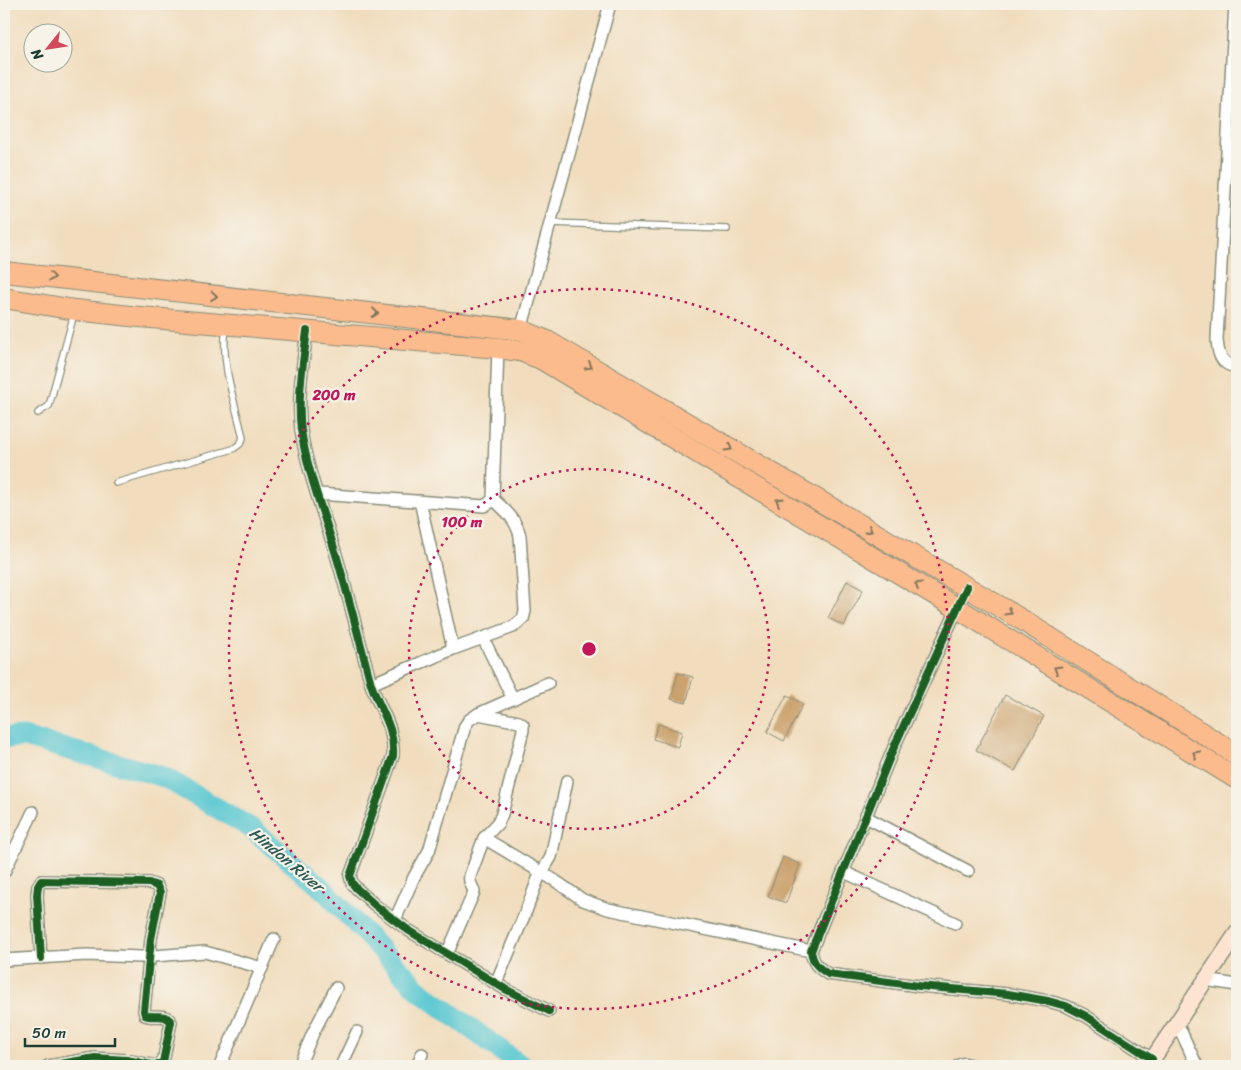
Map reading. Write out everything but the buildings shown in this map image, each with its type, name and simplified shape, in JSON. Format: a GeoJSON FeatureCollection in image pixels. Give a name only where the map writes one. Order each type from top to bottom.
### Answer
{"type":"FeatureCollection","features":[{"type":"Feature","properties":{"kind":"highway"},"geometry":{"type":"LineString","coordinates":[[4,272],[521,330],[547,341],[967,587],[1237,755]]}},
{"type":"Feature","properties":{"kind":"highway"},"geometry":{"type":"LineString","coordinates":[[4,298],[75,310],[498,348],[520,351],[541,359],[957,608],[1237,779]]}},
{"type":"Feature","properties":{"kind":"street"},"geometry":{"type":"LineString","coordinates":[[521,330],[610,4]]}},
{"type":"Feature","properties":{"kind":"street"},"geometry":{"type":"LineString","coordinates":[[1235,4],[1217,338],[1220,358],[1225,363],[1237,367]]}},
{"type":"Feature","properties":{"kind":"street"},"geometry":{"type":"LineString","coordinates":[[307,331],[301,387],[301,429],[306,457],[343,577],[371,684],[376,700],[392,730],[394,743],[393,756],[350,876],[352,883],[376,906],[395,920],[496,983],[549,1011]]}},
{"type":"Feature","properties":{"kind":"street"},"geometry":{"type":"LineString","coordinates":[[318,494],[484,506],[489,503],[493,499],[498,348]]}},
{"type":"Feature","properties":{"kind":"street"},"geometry":{"type":"LineString","coordinates":[[371,684],[453,649],[519,624],[523,619],[525,611],[518,527],[508,512],[493,499]]}},
{"type":"Feature","properties":{"kind":"street"},"geometry":{"type":"LineString","coordinates":[[420,501],[453,649]]}},
{"type":"Feature","properties":{"kind":"street"},"geometry":{"type":"LineString","coordinates":[[967,587],[894,747],[811,951],[817,967],[828,974],[919,986],[1008,994],[1066,1006],[1086,1016],[1150,1063],[1237,933]]}},
{"type":"Feature","properties":{"kind":"street"},"geometry":{"type":"LineString","coordinates":[[483,638],[512,699]]}},
{"type":"Feature","properties":{"kind":"street"},"geometry":{"type":"LineString","coordinates":[[395,920],[414,877],[429,851],[465,726],[469,720],[478,714],[548,683]]}},
{"type":"Feature","properties":{"kind":"street"},"geometry":{"type":"LineString","coordinates":[[448,954],[474,892],[474,888],[469,880],[484,838],[498,823],[502,814],[523,730],[523,725],[519,722],[478,714]]}},
{"type":"Feature","properties":{"kind":"street"},"geometry":{"type":"LineString","coordinates":[[496,983],[542,872],[551,857],[567,781]]}},
{"type":"Feature","properties":{"kind":"street"},"geometry":{"type":"LineString","coordinates":[[4,872],[34,812]]}},
{"type":"Feature","properties":{"kind":"street"},"geometry":{"type":"LineString","coordinates":[[866,817],[968,871]]}},
{"type":"Feature","properties":{"kind":"street"},"geometry":{"type":"LineString","coordinates":[[484,838],[542,872],[583,900],[608,909],[811,951]]}},
{"type":"Feature","properties":{"kind":"street"},"geometry":{"type":"LineString","coordinates":[[844,872],[955,924]]}},
{"type":"Feature","properties":{"kind":"street"},"geometry":{"type":"LineString","coordinates":[[41,958],[38,896],[38,886],[41,881],[149,883],[157,886],[160,893],[149,956],[144,1011],[145,1015],[150,1018],[165,1016],[171,1022],[163,1062],[156,1066],[126,1060],[95,1058],[48,1066]]}},
{"type":"Feature","properties":{"kind":"street"},"geometry":{"type":"LineString","coordinates":[[220,1066],[274,939]]}},
{"type":"Feature","properties":{"kind":"street"},"geometry":{"type":"LineString","coordinates":[[4,960],[86,955],[149,956],[205,952],[262,968]]}},
{"type":"Feature","properties":{"kind":"street"},"geometry":{"type":"LineString","coordinates":[[1205,980],[1237,985]]}},
{"type":"Feature","properties":{"kind":"street"},"geometry":{"type":"LineString","coordinates":[[299,1066],[336,988]]}},
{"type":"Feature","properties":{"kind":"street"},"geometry":{"type":"LineString","coordinates":[[1177,1023],[1197,1066]]}},
{"type":"Feature","properties":{"kind":"street"},"geometry":{"type":"LineString","coordinates":[[341,1066],[357,1032]]}},
{"type":"Feature","properties":{"kind":"street"},"geometry":{"type":"LineString","coordinates":[[417,1066],[422,1054]]}},
{"type":"Feature","properties":{"kind":"street"},"geometry":{"type":"LineString","coordinates":[[958,1066],[962,1063],[972,1066]]}},
{"type":"Feature","properties":{"kind":"lane"},"geometry":{"type":"LineString","coordinates":[[550,223],[727,229]]}},
{"type":"Feature","properties":{"kind":"lane"},"geometry":{"type":"LineString","coordinates":[[38,413],[50,406],[75,310]]}},
{"type":"Feature","properties":{"kind":"lane"},"geometry":{"type":"LineString","coordinates":[[116,483],[232,449],[240,444],[243,438],[225,354],[224,340],[227,324]]}},
{"type":"Feature","properties":{"kind":"waterway","name":"Hindon River"},"geometry":{"type":"LineString","coordinates":[[4,738],[24,737],[164,777],[251,828],[323,889],[420,991],[522,1066]]}},
{"type":"Feature","properties":{"kind":"cycle path"},"geometry":{"type":"LineString","coordinates":[[307,331],[300,405],[301,430],[307,460],[344,582],[371,684],[389,727],[393,745],[393,756],[350,876],[352,883],[376,906],[408,930],[505,989],[549,1011]]}},
{"type":"Feature","properties":{"kind":"cycle path"},"geometry":{"type":"LineString","coordinates":[[967,587],[894,747],[811,951],[814,962],[828,974],[919,986],[1008,994],[1066,1006],[1086,1016],[1152,1059]]}},
{"type":"Feature","properties":{"kind":"cycle path"},"geometry":{"type":"LineString","coordinates":[[41,958],[37,895],[38,886],[41,881],[149,883],[157,886],[160,893],[151,939],[144,1011],[145,1015],[163,1016],[171,1022],[163,1062],[156,1066],[127,1060],[95,1058],[48,1066]]}}]}
